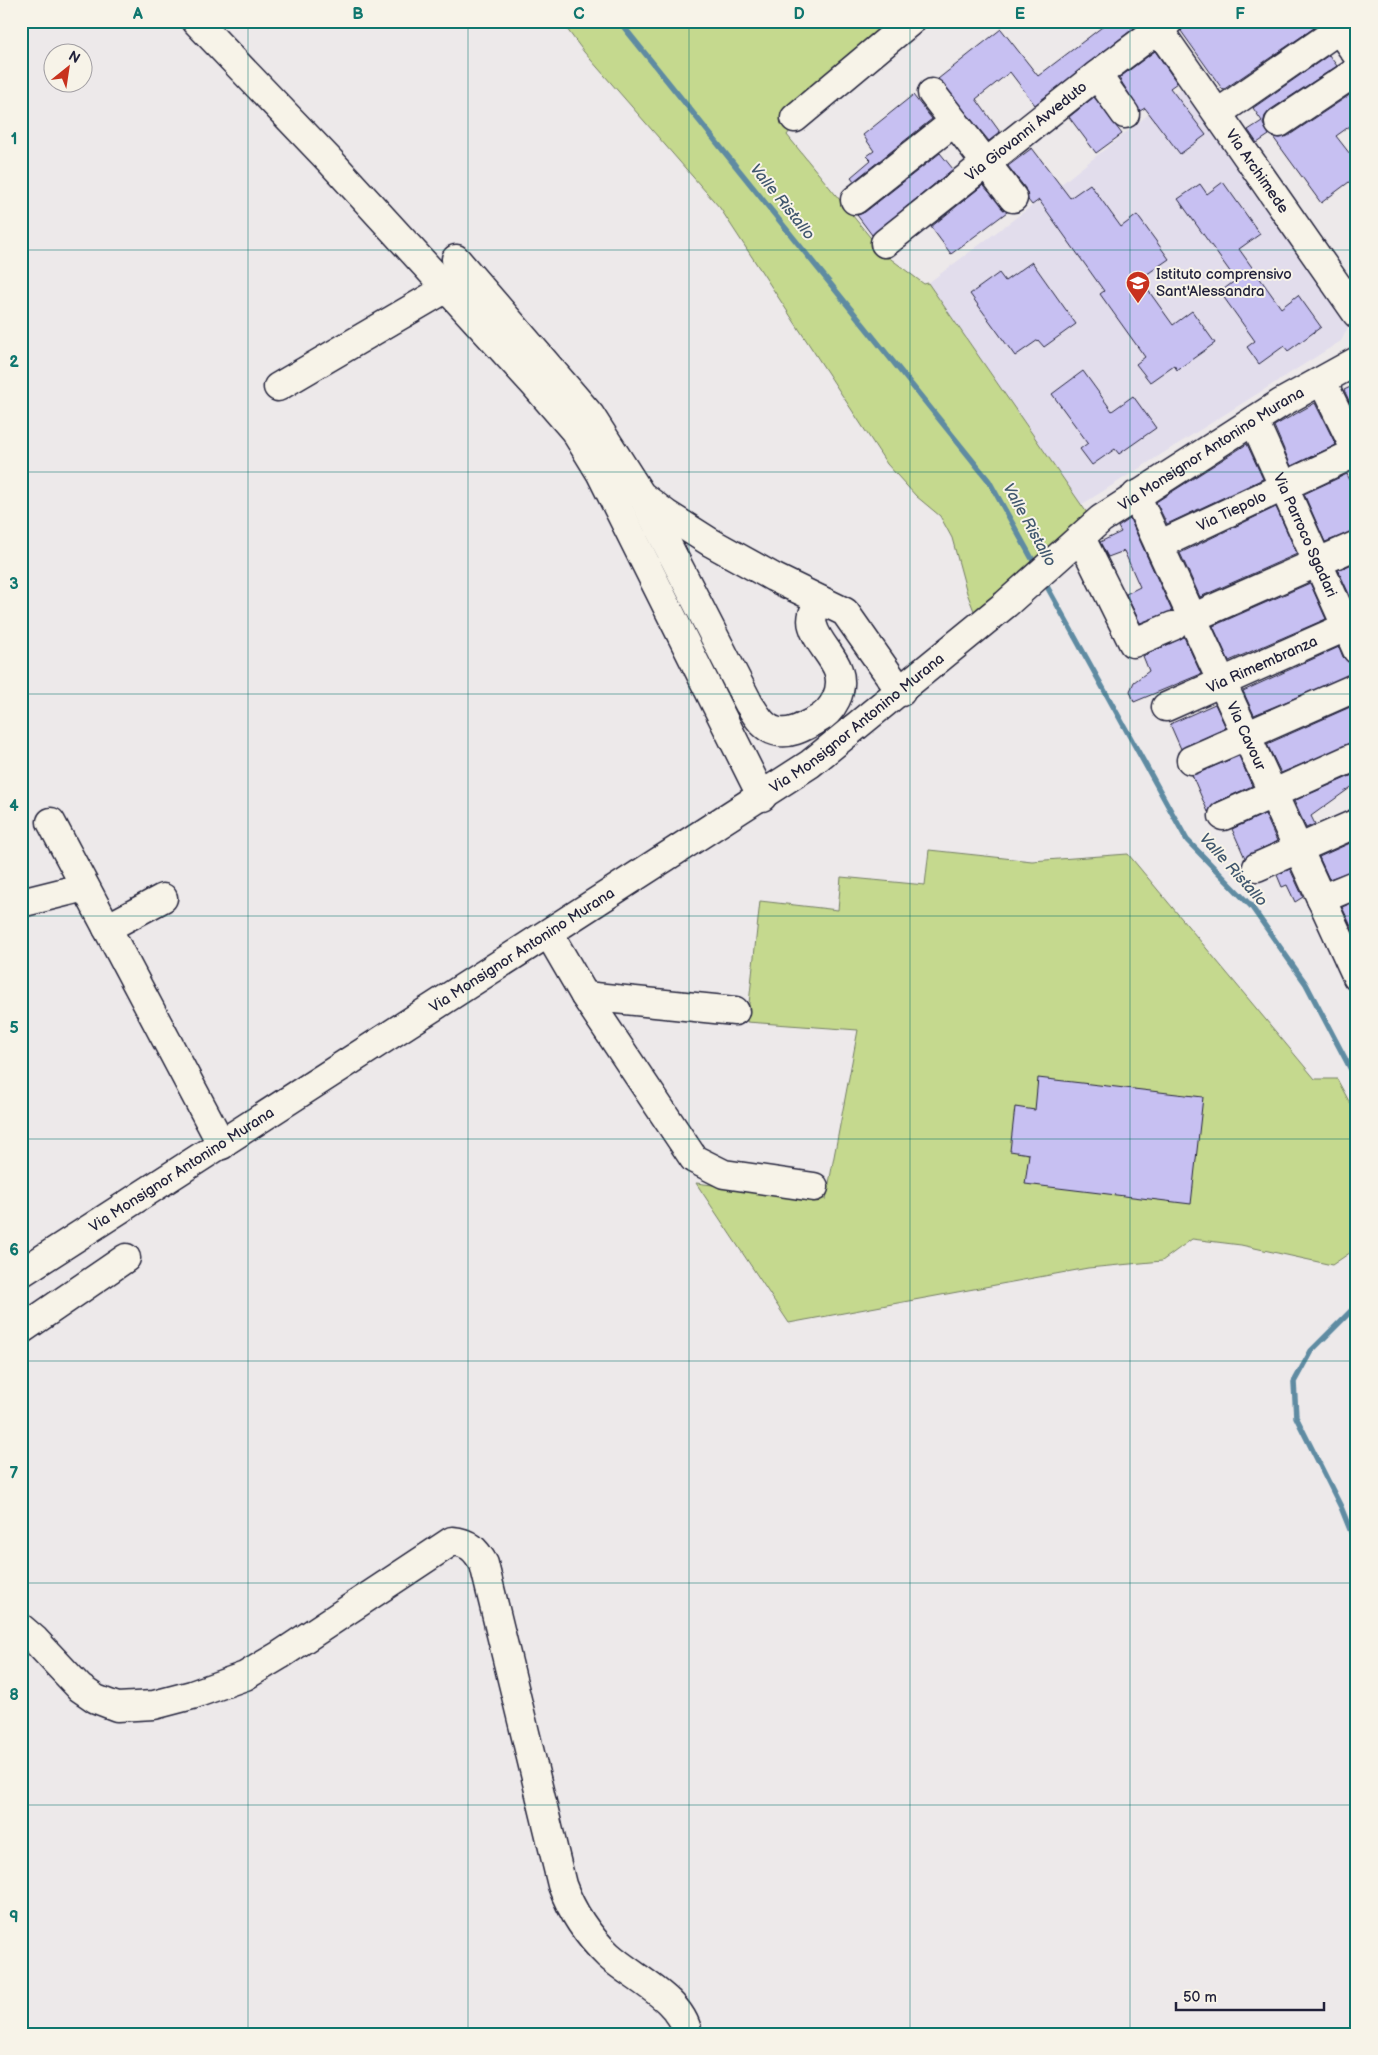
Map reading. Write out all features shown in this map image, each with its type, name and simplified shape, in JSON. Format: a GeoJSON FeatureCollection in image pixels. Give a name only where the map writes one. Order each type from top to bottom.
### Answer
{"type":"FeatureCollection","features":[{"type":"Feature","properties":{"kind":"street"},"geometry":{"type":"LineString","coordinates":[[196,21],[331,162],[574,430],[601,474],[762,797]]}},
{"type":"Feature","properties":{"kind":"street"},"geometry":{"type":"LineString","coordinates":[[795,118],[911,21]]}},
{"type":"Feature","properties":{"kind":"street","name":"Via Giovanni Avveduto"},"geometry":{"type":"LineString","coordinates":[[885,243],[1097,75],[1164,26]]}},
{"type":"Feature","properties":{"kind":"street","name":"Via Archimede"},"geometry":{"type":"LineString","coordinates":[[1164,26],[1218,113],[1357,314]]}},
{"type":"Feature","properties":{"kind":"street"},"geometry":{"type":"LineString","coordinates":[[1218,113],[1335,26],[1357,55]]}},
{"type":"Feature","properties":{"kind":"street"},"geometry":{"type":"LineString","coordinates":[[1280,123],[1357,71]]}},
{"type":"Feature","properties":{"kind":"street"},"geometry":{"type":"LineString","coordinates":[[1097,75],[1125,114]]}},
{"type":"Feature","properties":{"kind":"street"},"geometry":{"type":"LineString","coordinates":[[932,93],[1013,198]]}},
{"type":"Feature","properties":{"kind":"street"},"geometry":{"type":"LineString","coordinates":[[855,200],[954,122]]}},
{"type":"Feature","properties":{"kind":"street"},"geometry":{"type":"LineString","coordinates":[[456,258],[590,415],[642,495],[749,704],[761,723],[773,731],[786,733],[802,727],[821,718],[834,705],[839,687],[838,670],[812,626],[813,611],[819,601]]}},
{"type":"Feature","properties":{"kind":"street"},"geometry":{"type":"LineString","coordinates":[[278,387],[447,288]]}},
{"type":"Feature","properties":{"kind":"street","name":"Via Monsignor Antonino Murana"},"geometry":{"type":"LineString","coordinates":[[21,1273],[222,1146],[762,797],[810,764],[901,692],[1006,604],[1101,519],[1254,421],[1357,361]]}},
{"type":"Feature","properties":{"kind":"street"},"geometry":{"type":"LineString","coordinates":[[1322,380],[1357,452]]}},
{"type":"Feature","properties":{"kind":"street","name":"Via Parroco Sgadari"},"geometry":{"type":"LineString","coordinates":[[1254,421],[1317,563],[1353,632]]}},
{"type":"Feature","properties":{"kind":"street","name":"Via Tiepolo"},"geometry":{"type":"LineString","coordinates":[[1159,545],[1357,452]]}},
{"type":"Feature","properties":{"kind":"street"},"geometry":{"type":"LineString","coordinates":[[642,495],[666,514],[710,542],[819,601],[845,612],[901,692]]}},
{"type":"Feature","properties":{"kind":"street","name":"Via Cavour"},"geometry":{"type":"LineString","coordinates":[[1136,495],[1159,545],[1183,622],[1222,682],[1321,899],[1354,964]]}},
{"type":"Feature","properties":{"kind":"street"},"geometry":{"type":"LineString","coordinates":[[1077,542],[1133,643],[1357,546]]}},
{"type":"Feature","properties":{"kind":"street","name":"Via Rimembranza"},"geometry":{"type":"LineString","coordinates":[[1166,706],[1222,682],[1353,632]]}},
{"type":"Feature","properties":{"kind":"street"},"geometry":{"type":"LineString","coordinates":[[1190,760],[1357,687]]}},
{"type":"Feature","properties":{"kind":"street"},"geometry":{"type":"LineString","coordinates":[[1223,816],[1357,756]]}},
{"type":"Feature","properties":{"kind":"street"},"geometry":{"type":"LineString","coordinates":[[50,822],[222,1146]]}},
{"type":"Feature","properties":{"kind":"street"},"geometry":{"type":"LineString","coordinates":[[1257,867],[1357,823]]}},
{"type":"Feature","properties":{"kind":"street"},"geometry":{"type":"LineString","coordinates":[[1321,899],[1357,884]]}},
{"type":"Feature","properties":{"kind":"street"},"geometry":{"type":"LineString","coordinates":[[21,903],[85,887]]}},
{"type":"Feature","properties":{"kind":"street"},"geometry":{"type":"LineString","coordinates":[[107,928],[163,898]]}},
{"type":"Feature","properties":{"kind":"street"},"geometry":{"type":"LineString","coordinates":[[549,934],[585,996],[694,1159],[724,1174],[814,1187]]}},
{"type":"Feature","properties":{"kind":"street"},"geometry":{"type":"LineString","coordinates":[[585,996],[735,1011]]}},
{"type":"Feature","properties":{"kind":"street"},"geometry":{"type":"LineString","coordinates":[[21,1330],[126,1258]]}},
{"type":"Feature","properties":{"kind":"street"},"geometry":{"type":"LineString","coordinates":[[21,1628],[35,1640],[80,1688],[96,1700],[117,1707],[154,1705],[192,1696],[245,1676],[280,1655],[452,1541],[462,1541],[477,1552],[484,1564],[562,1885],[569,1904],[593,1940],[607,1954],[677,2009],[686,2022],[688,2034]]}},
{"type":"Feature","properties":{"kind":"shaded area","name":"Istituto comprensivo Sant'Alessandra"},"geometry":{"type":"Polygon","coordinates":[[[1183,87],[1349,325],[1341,341],[1081,505],[928,283],[1060,185],[1183,87]]]}},
{"type":"Feature","properties":{"kind":"green space"},"geometry":{"type":"Polygon","coordinates":[[[561,21],[889,21],[783,109],[792,128],[787,135],[883,253],[924,284],[928,283],[1087,513],[1064,537],[974,611],[967,593],[952,538],[940,516],[916,496],[887,464],[720,208],[584,52],[561,21]]]}},
{"type":"Feature","properties":{"kind":"green space"},"geometry":{"type":"Polygon","coordinates":[[[929,850],[1032,861],[1128,854],[1315,1079],[1337,1079],[1357,1116],[1357,1248],[1332,1265],[1241,1245],[1192,1239],[1162,1261],[1088,1268],[789,1323],[696,1183],[826,1199],[858,1030],[747,1022],[760,901],[838,910],[841,877],[925,885],[929,850]]]}},
{"type":"Feature","properties":{"kind":"building"},"geometry":{"type":"Polygon","coordinates":[[[1110,21],[1143,21],[1035,105],[1010,72],[976,99],[1000,132],[989,141],[938,79],[1001,29],[1038,76],[1110,21]]]}},
{"type":"Feature","properties":{"kind":"building"},"geometry":{"type":"Polygon","coordinates":[[[1190,21],[1309,21],[1314,28],[1223,90],[1181,31],[1190,21]]]}},
{"type":"Feature","properties":{"kind":"building"},"geometry":{"type":"Polygon","coordinates":[[[1155,51],[1177,83],[1170,88],[1206,135],[1180,154],[1145,108],[1140,111],[1119,78],[1155,51]]]}},
{"type":"Feature","properties":{"kind":"building"},"geometry":{"type":"Polygon","coordinates":[[[1329,55],[1337,66],[1270,110],[1265,116],[1263,124],[1269,135],[1257,143],[1248,130],[1262,121],[1253,108],[1329,55]]]}},
{"type":"Feature","properties":{"kind":"building"},"geometry":{"type":"Polygon","coordinates":[[[1354,92],[1357,96],[1357,121],[1336,136],[1357,163],[1357,176],[1321,203],[1273,137],[1288,136],[1354,92]]]}},
{"type":"Feature","properties":{"kind":"building"},"geometry":{"type":"Polygon","coordinates":[[[913,95],[932,119],[854,181],[851,177],[871,160],[867,156],[874,151],[863,135],[913,95]]]}},
{"type":"Feature","properties":{"kind":"building"},"geometry":{"type":"Polygon","coordinates":[[[1094,97],[1122,134],[1096,153],[1069,117],[1094,97]]]}},
{"type":"Feature","properties":{"kind":"building"},"geometry":{"type":"Polygon","coordinates":[[[1032,148],[1070,198],[1090,184],[1121,227],[1137,215],[1169,259],[1140,279],[1173,325],[1192,311],[1215,343],[1177,370],[1174,365],[1150,382],[1136,364],[1145,357],[1100,294],[1104,291],[1039,200],[1032,205],[1028,200],[1025,188],[1008,166],[1032,148]]]}},
{"type":"Feature","properties":{"kind":"building"},"geometry":{"type":"Polygon","coordinates":[[[940,153],[953,169],[872,235],[857,215],[865,212],[940,153]]]}},
{"type":"Feature","properties":{"kind":"building"},"geometry":{"type":"Polygon","coordinates":[[[1223,182],[1260,234],[1239,249],[1281,308],[1298,295],[1321,327],[1288,351],[1284,346],[1259,364],[1247,347],[1255,341],[1220,292],[1236,280],[1178,199],[1200,184],[1207,194],[1223,182]]]}},
{"type":"Feature","properties":{"kind":"building"},"geometry":{"type":"Polygon","coordinates":[[[983,185],[1007,212],[951,254],[931,227],[983,185]]]}},
{"type":"Feature","properties":{"kind":"building"},"geometry":{"type":"Polygon","coordinates":[[[1032,262],[1076,324],[1044,347],[1038,340],[1015,356],[970,294],[999,273],[1005,281],[1032,262]]]}},
{"type":"Feature","properties":{"kind":"building"},"geometry":{"type":"Polygon","coordinates":[[[1083,371],[1112,411],[1133,396],[1156,428],[1119,454],[1115,449],[1092,465],[1080,449],[1088,443],[1052,394],[1083,371]]]}},
{"type":"Feature","properties":{"kind":"building"},"geometry":{"type":"Polygon","coordinates":[[[1357,384],[1357,417],[1344,390],[1357,384]]]}},
{"type":"Feature","properties":{"kind":"building"},"geometry":{"type":"Polygon","coordinates":[[[1315,403],[1336,445],[1291,466],[1274,426],[1315,403]]]}},
{"type":"Feature","properties":{"kind":"building"},"geometry":{"type":"Polygon","coordinates":[[[1247,444],[1263,479],[1167,524],[1156,502],[1247,444]]]}},
{"type":"Feature","properties":{"kind":"building"},"geometry":{"type":"Polygon","coordinates":[[[1347,474],[1357,495],[1357,530],[1325,542],[1304,494],[1347,474]]]}},
{"type":"Feature","properties":{"kind":"building"},"geometry":{"type":"Polygon","coordinates":[[[1276,507],[1297,554],[1200,597],[1180,553],[1276,507]]]}},
{"type":"Feature","properties":{"kind":"building"},"geometry":{"type":"Polygon","coordinates":[[[1130,519],[1172,611],[1140,623],[1126,594],[1140,587],[1124,551],[1108,557],[1100,542],[1121,532],[1118,527],[1130,519]]]}},
{"type":"Feature","properties":{"kind":"building"},"geometry":{"type":"Polygon","coordinates":[[[1357,562],[1357,606],[1355,607],[1338,570],[1357,562]]]}},
{"type":"Feature","properties":{"kind":"building"},"geometry":{"type":"Polygon","coordinates":[[[1310,583],[1326,619],[1229,661],[1213,626],[1310,583]]]}},
{"type":"Feature","properties":{"kind":"building"},"geometry":{"type":"Polygon","coordinates":[[[1184,637],[1201,674],[1134,702],[1130,691],[1134,682],[1149,671],[1143,656],[1184,637]]]}},
{"type":"Feature","properties":{"kind":"building"},"geometry":{"type":"Polygon","coordinates":[[[1339,647],[1343,657],[1355,665],[1357,672],[1254,715],[1243,691],[1339,647]]]}},
{"type":"Feature","properties":{"kind":"building"},"geometry":{"type":"Polygon","coordinates":[[[1215,704],[1226,728],[1181,749],[1170,724],[1215,704]]]}},
{"type":"Feature","properties":{"kind":"building"},"geometry":{"type":"Polygon","coordinates":[[[1357,704],[1357,741],[1281,773],[1267,744],[1357,704]]]}},
{"type":"Feature","properties":{"kind":"building"},"geometry":{"type":"Polygon","coordinates":[[[1239,756],[1252,786],[1217,802],[1208,812],[1192,775],[1239,756]]]}},
{"type":"Feature","properties":{"kind":"building"},"geometry":{"type":"Polygon","coordinates":[[[1357,773],[1357,783],[1311,816],[1315,824],[1306,828],[1294,801],[1357,773]]]}},
{"type":"Feature","properties":{"kind":"building"},"geometry":{"type":"Polygon","coordinates":[[[1265,814],[1277,841],[1245,858],[1232,829],[1265,814]]]}},
{"type":"Feature","properties":{"kind":"building"},"geometry":{"type":"Polygon","coordinates":[[[1357,840],[1357,869],[1329,879],[1319,857],[1357,840]]]}},
{"type":"Feature","properties":{"kind":"building"},"geometry":{"type":"Polygon","coordinates":[[[1290,869],[1303,897],[1295,902],[1287,885],[1282,887],[1277,875],[1290,869]]]}},
{"type":"Feature","properties":{"kind":"building"},"geometry":{"type":"Polygon","coordinates":[[[1357,901],[1357,939],[1342,907],[1357,901]]]}},
{"type":"Feature","properties":{"kind":"building"},"geometry":{"type":"Polygon","coordinates":[[[1038,1078],[1203,1097],[1191,1204],[1025,1184],[1029,1154],[1010,1151],[1015,1107],[1035,1110],[1038,1078]]]}},
{"type":"Feature","properties":{"kind":"waterway","name":"Valle Ristallo"},"geometry":{"type":"LineString","coordinates":[[619,21],[989,481],[1036,566]]}},
{"type":"Feature","properties":{"kind":"waterway","name":"Valle Ristallo"},"geometry":{"type":"LineString","coordinates":[[1044,581],[1187,840],[1251,906],[1306,984],[1357,1081]]}},
{"type":"Feature","properties":{"kind":"waterway","name":"Valle Ristallo"},"geometry":{"type":"LineString","coordinates":[[1357,1305],[1311,1351],[1294,1382],[1296,1417],[1341,1507],[1357,1547]]}},
{"type":"Feature","properties":{"kind":"place","name":"Istituto comprensivo Sant'Alessandra"},"geometry":{"type":"Point","coordinates":[1138,304]}}]}
